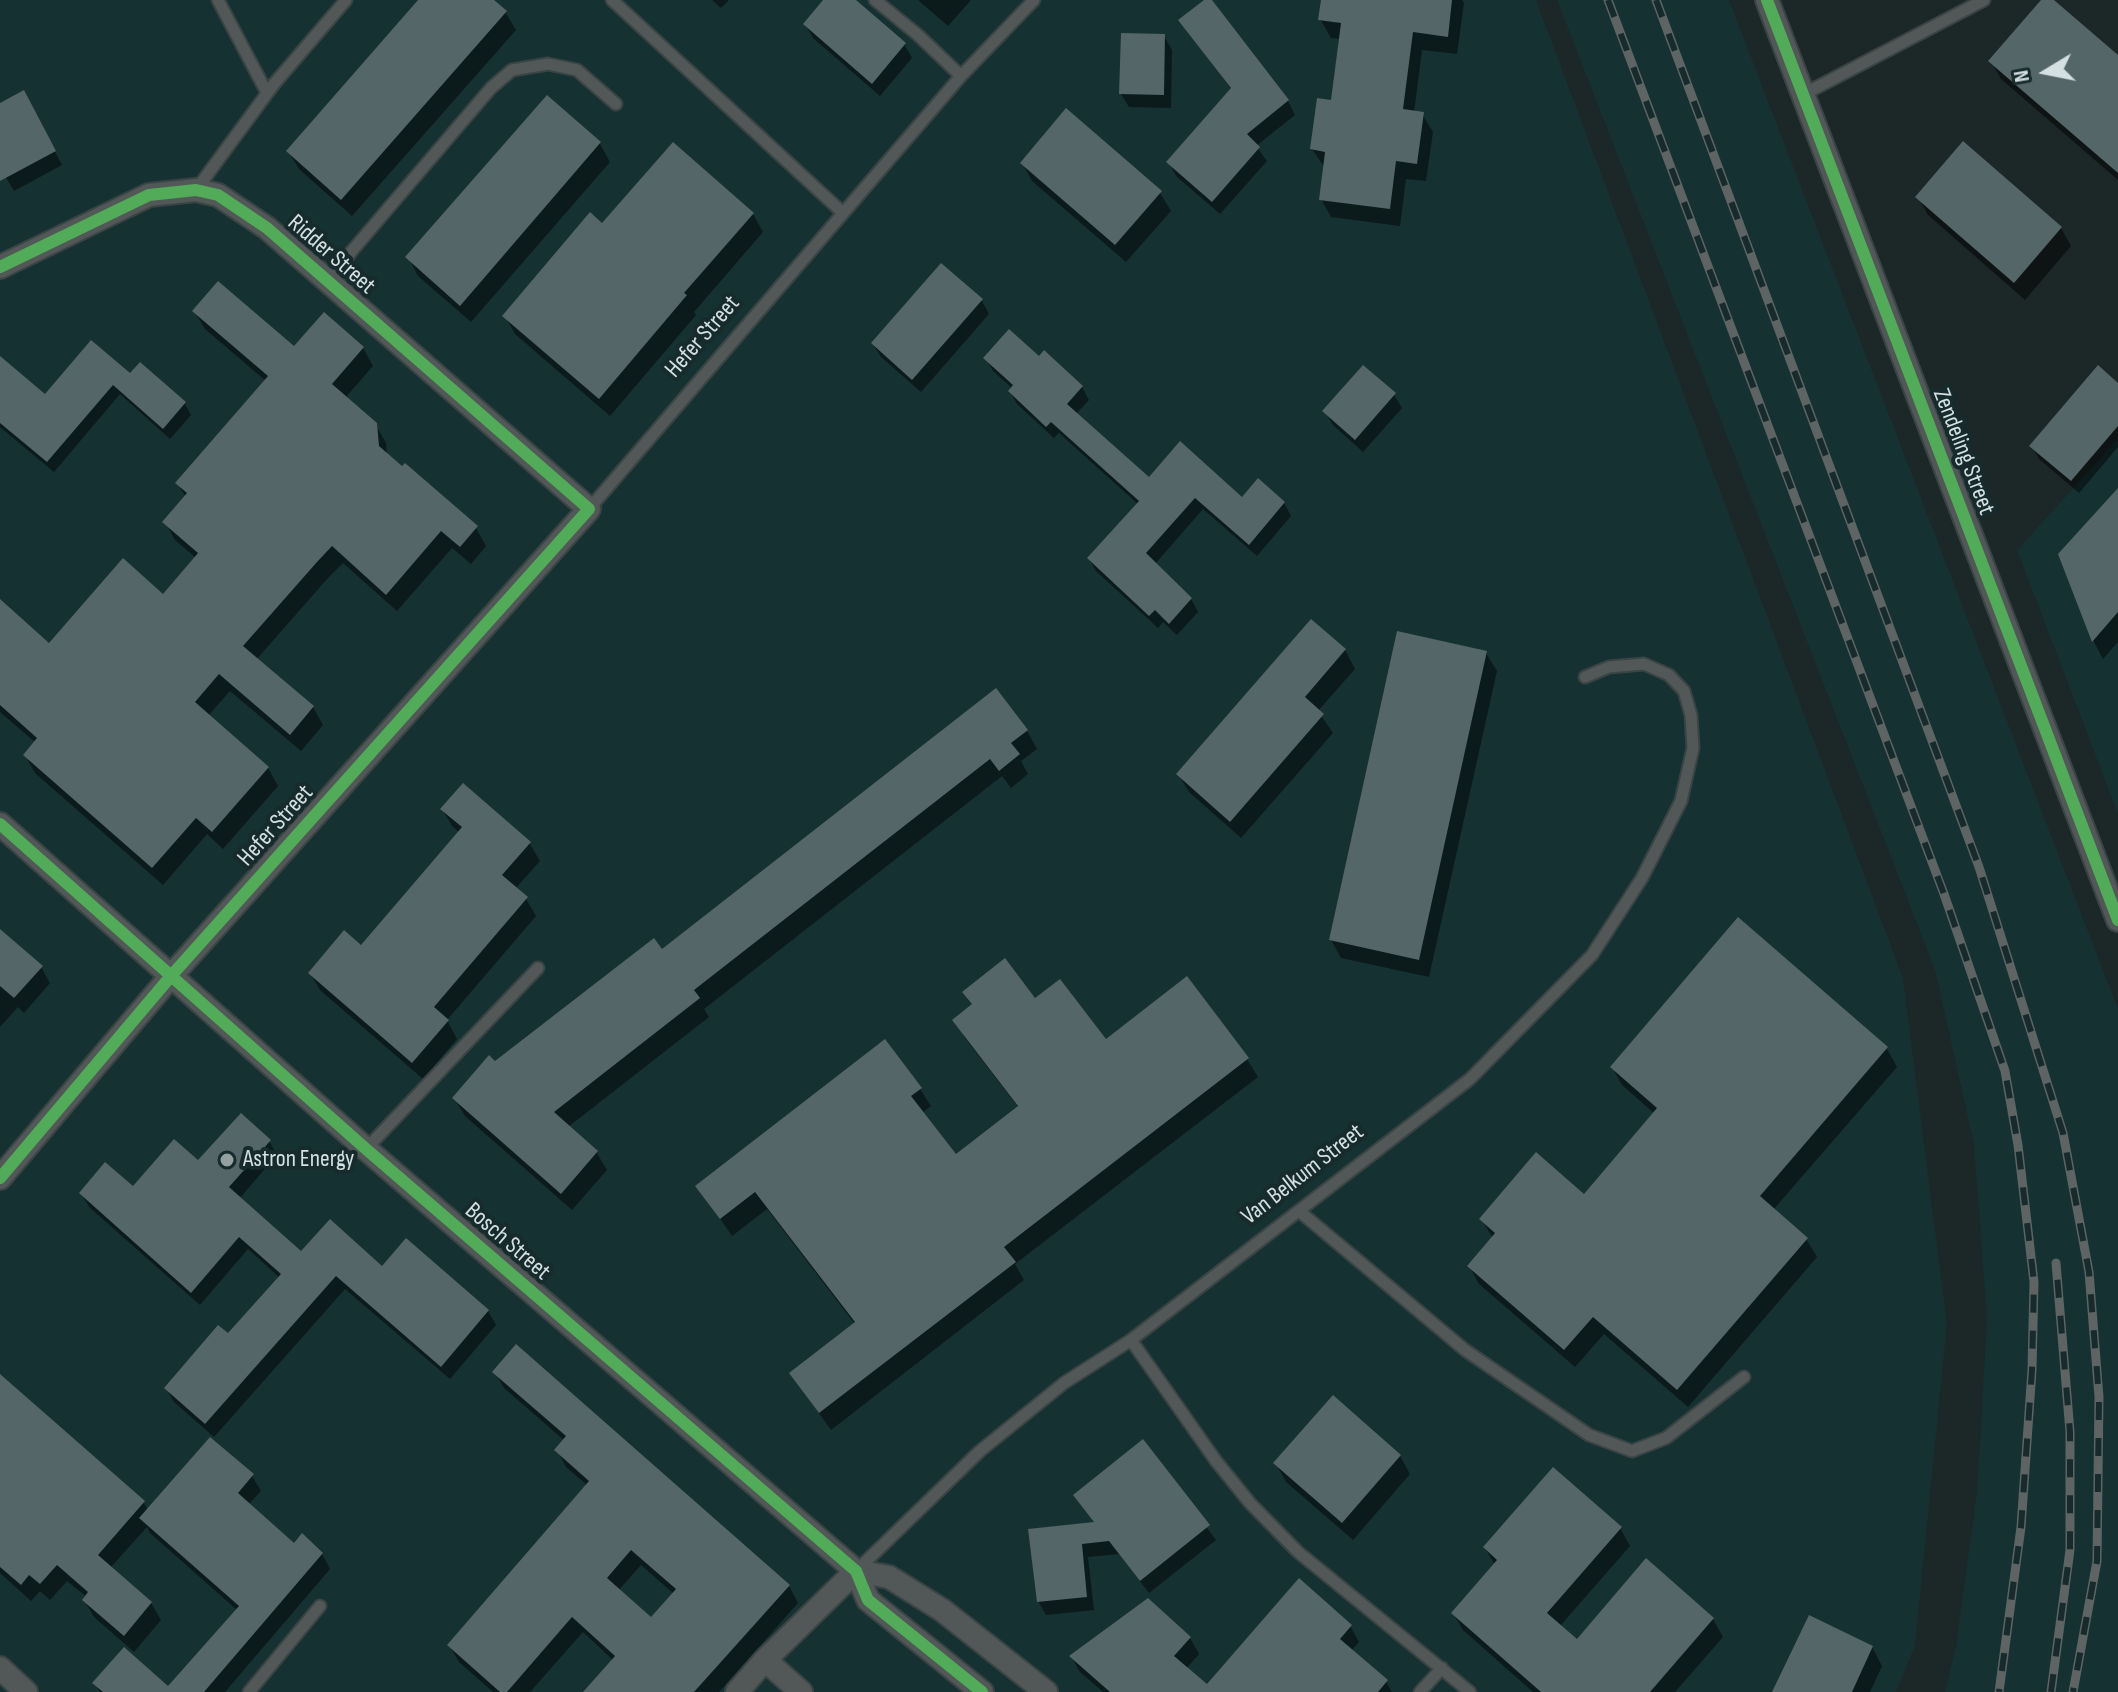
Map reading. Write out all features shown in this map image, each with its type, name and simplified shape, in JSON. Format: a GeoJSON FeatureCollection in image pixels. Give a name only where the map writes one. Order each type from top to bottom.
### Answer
{"type":"FeatureCollection","features":[{"type":"Feature","properties":{"kind":"street","name":"Zendeling Street"},"geometry":{"type":"LineString","coordinates":[[1767,0],[2118,920]]}},
{"type":"Feature","properties":{"kind":"street","name":"Ridder Street"},"geometry":{"type":"LineString","coordinates":[[0,267],[149,195],[196,190],[218,195],[267,228],[589,509]]}},
{"type":"Feature","properties":{"kind":"street","name":"Hefer Street"},"geometry":{"type":"LineString","coordinates":[[0,1178],[171,976],[589,509]]}},
{"type":"Feature","properties":{"kind":"street","name":"Bosch Street"},"geometry":{"type":"LineString","coordinates":[[0,824],[366,1149],[856,1571],[868,1600],[982,1692]]}},
{"type":"Feature","properties":{"kind":"street","name":"Bosch Street"},"geometry":{"type":"LineString","coordinates":[[856,1571],[889,1577],[942,1610],[1046,1692]]}},
{"type":"Feature","properties":{"kind":"street","name":"Van Belkum Street"},"geometry":{"type":"LineString","coordinates":[[737,1692],[765,1660],[856,1571]]}},
{"type":"Feature","properties":{"kind":"street"},"geometry":{"type":"LineString","coordinates":[[765,1660],[801,1692]]}},
{"type":"Feature","properties":{"kind":"street"},"geometry":{"type":"LineString","coordinates":[[0,1668],[26,1692]]}},
{"type":"Feature","properties":{"kind":"lane"},"geometry":{"type":"LineString","coordinates":[[218,0],[267,93]]}},
{"type":"Feature","properties":{"kind":"lane"},"geometry":{"type":"LineString","coordinates":[[196,190],[267,93],[346,0]]}},
{"type":"Feature","properties":{"kind":"lane"},"geometry":{"type":"LineString","coordinates":[[612,0],[843,213]]}},
{"type":"Feature","properties":{"kind":"lane"},"geometry":{"type":"LineString","coordinates":[[875,0],[961,76]]}},
{"type":"Feature","properties":{"kind":"lane","name":"Hefer Street"},"geometry":{"type":"LineString","coordinates":[[589,509],[961,76],[1034,0]]}},
{"type":"Feature","properties":{"kind":"lane"},"geometry":{"type":"LineString","coordinates":[[1804,94],[1984,0]]}},
{"type":"Feature","properties":{"kind":"lane"},"geometry":{"type":"LineString","coordinates":[[329,282],[471,111],[512,70],[548,64],[577,70],[616,104]]}},
{"type":"Feature","properties":{"kind":"lane","name":"Van Belkum Street"},"geometry":{"type":"LineString","coordinates":[[856,1571],[980,1451],[1064,1383],[1131,1340],[1480,1069],[1592,955],[1642,878],[1681,801],[1693,748],[1691,715],[1684,691],[1669,675],[1644,664],[1609,667],[1585,677]]}},
{"type":"Feature","properties":{"kind":"lane"},"geometry":{"type":"LineString","coordinates":[[366,1149],[538,968]]}},
{"type":"Feature","properties":{"kind":"lane"},"geometry":{"type":"LineString","coordinates":[[1299,1211],[1465,1350],[1589,1435],[1632,1451],[1666,1438],[1744,1377]]}},
{"type":"Feature","properties":{"kind":"lane"},"geometry":{"type":"LineString","coordinates":[[1131,1340],[1216,1461],[1250,1503],[1298,1552],[1470,1692]]}},
{"type":"Feature","properties":{"kind":"lane"},"geometry":{"type":"LineString","coordinates":[[249,1692],[320,1606]]}},
{"type":"Feature","properties":{"kind":"lane"},"geometry":{"type":"LineString","coordinates":[[1420,1692],[1442,1668]]}},
{"type":"Feature","properties":{"kind":"shaded area"},"geometry":{"type":"Polygon","coordinates":[[[0,0],[1536,0],[1903,978],[1947,1324],[1915,1646],[1896,1692],[0,1692],[0,0]]]}},
{"type":"Feature","properties":{"kind":"shaded area"},"geometry":{"type":"Polygon","coordinates":[[[1557,0],[1729,0],[2118,1009],[2118,1692],[1945,1692],[1956,1646],[1977,1492],[1987,1320],[1974,1145],[1935,970],[1557,0]]]}},
{"type":"Feature","properties":{"kind":"shaded area"},"geometry":{"type":"Polygon","coordinates":[[[2118,439],[2118,814],[2017,550],[2118,439]]]}},
{"type":"Feature","properties":{"kind":"building"},"geometry":{"type":"Polygon","coordinates":[[[418,0],[494,0],[507,11],[341,200],[286,151],[418,0]]]}},
{"type":"Feature","properties":{"kind":"building"},"geometry":{"type":"Polygon","coordinates":[[[823,0],[856,0],[906,43],[872,84],[803,24],[823,0]]]}},
{"type":"Feature","properties":{"kind":"building"},"geometry":{"type":"Polygon","coordinates":[[[1204,0],[1212,0],[1289,100],[1247,134],[1260,147],[1212,202],[1166,162],[1231,88],[1178,20],[1204,0]]]}},
{"type":"Feature","properties":{"kind":"building"},"geometry":{"type":"Polygon","coordinates":[[[1321,0],[1452,0],[1448,37],[1413,32],[1403,109],[1424,112],[1417,164],[1396,161],[1390,209],[1319,200],[1325,152],[1310,149],[1317,98],[1331,100],[1341,23],[1318,20],[1321,0]]]}},
{"type":"Feature","properties":{"kind":"building"},"geometry":{"type":"Polygon","coordinates":[[[2041,0],[2054,0],[2118,55],[2118,173],[1988,61],[2041,0]]]}},
{"type":"Feature","properties":{"kind":"building"},"geometry":{"type":"Polygon","coordinates":[[[1121,33],[1165,34],[1164,95],[1119,94],[1121,33]]]}},
{"type":"Feature","properties":{"kind":"building"},"geometry":{"type":"Polygon","coordinates":[[[24,90],[56,151],[0,181],[0,103],[24,90]]]}},
{"type":"Feature","properties":{"kind":"building"},"geometry":{"type":"Polygon","coordinates":[[[547,95],[601,142],[460,306],[405,257],[547,95]]]}},
{"type":"Feature","properties":{"kind":"building"},"geometry":{"type":"Polygon","coordinates":[[[1066,108],[1162,191],[1115,245],[1020,163],[1066,108]]]}},
{"type":"Feature","properties":{"kind":"building"},"geometry":{"type":"Polygon","coordinates":[[[1963,141],[2062,227],[2014,283],[1915,197],[1963,141]]]}},
{"type":"Feature","properties":{"kind":"building"},"geometry":{"type":"Polygon","coordinates":[[[673,142],[754,213],[684,293],[687,295],[599,399],[502,316],[590,212],[602,223],[673,142]]]}},
{"type":"Feature","properties":{"kind":"building"},"geometry":{"type":"Polygon","coordinates":[[[941,263],[983,299],[912,380],[871,343],[941,263]]]}},
{"type":"Feature","properties":{"kind":"building"},"geometry":{"type":"Polygon","coordinates":[[[218,281],[294,346],[324,312],[364,347],[332,384],[377,423],[379,446],[402,466],[405,463],[478,526],[460,547],[441,531],[386,595],[332,546],[243,646],[314,706],[290,735],[219,674],[195,702],[269,767],[212,832],[196,818],[152,868],[23,755],[37,738],[0,705],[0,599],[49,643],[123,558],[163,594],[198,553],[162,522],[187,493],[175,483],[268,376],[192,311],[218,281]]]}},
{"type":"Feature","properties":{"kind":"building"},"geometry":{"type":"Polygon","coordinates":[[[1009,329],[1039,356],[1044,350],[1083,386],[1067,404],[1149,477],[1180,441],[1242,497],[1258,478],[1285,502],[1249,545],[1195,498],[1146,553],[1192,598],[1169,624],[1155,610],[1149,616],[1087,558],[1139,501],[1051,422],[1046,427],[1008,391],[1013,385],[983,358],[1009,329]]]}},
{"type":"Feature","properties":{"kind":"building"},"geometry":{"type":"Polygon","coordinates":[[[91,340],[130,373],[140,362],[186,402],[163,429],[113,385],[47,462],[0,423],[0,356],[45,394],[91,340]]]}},
{"type":"Feature","properties":{"kind":"building"},"geometry":{"type":"Polygon","coordinates":[[[1363,365],[1396,393],[1355,440],[1322,411],[1363,365]]]}},
{"type":"Feature","properties":{"kind":"building"},"geometry":{"type":"Polygon","coordinates":[[[2098,365],[2118,383],[2118,426],[2071,481],[2029,446],[2098,365]]]}},
{"type":"Feature","properties":{"kind":"building"},"geometry":{"type":"Polygon","coordinates":[[[2118,488],[2118,612],[2092,642],[2058,554],[2118,488]]]}},
{"type":"Feature","properties":{"kind":"building"},"geometry":{"type":"Polygon","coordinates":[[[1311,619],[1346,649],[1305,697],[1324,714],[1230,822],[1176,774],[1311,619]]]}},
{"type":"Feature","properties":{"kind":"building"},"geometry":{"type":"Polygon","coordinates":[[[1397,631],[1487,651],[1419,960],[1329,940],[1397,631]]]}},
{"type":"Feature","properties":{"kind":"building"},"geometry":{"type":"Polygon","coordinates":[[[996,688],[1028,730],[1011,743],[1020,754],[999,771],[990,759],[694,990],[700,998],[554,1112],[598,1151],[561,1194],[452,1098],[489,1055],[495,1061],[654,938],[662,949],[996,688]]]}},
{"type":"Feature","properties":{"kind":"building"},"geometry":{"type":"Polygon","coordinates":[[[463,783],[531,842],[502,875],[528,897],[434,1007],[449,1020],[412,1063],[308,973],[344,930],[361,945],[462,827],[440,809],[463,783]]]}},
{"type":"Feature","properties":{"kind":"building"},"geometry":{"type":"Polygon","coordinates":[[[1738,917],[1888,1047],[1760,1196],[1808,1238],[1677,1390],[1593,1317],[1564,1350],[1467,1266],[1495,1233],[1479,1219],[1536,1152],[1584,1194],[1657,1108],[1610,1067],[1738,917]]]}},
{"type":"Feature","properties":{"kind":"building"},"geometry":{"type":"Polygon","coordinates":[[[0,929],[43,966],[14,998],[0,986],[0,929]]]}},
{"type":"Feature","properties":{"kind":"building"},"geometry":{"type":"Polygon","coordinates":[[[1005,958],[1035,998],[1060,979],[1106,1039],[1187,976],[1249,1058],[1004,1247],[1016,1262],[819,1413],[789,1373],[855,1322],[755,1192],[720,1219],[695,1186],[885,1039],[922,1088],[911,1096],[956,1154],[1018,1106],[952,1020],[972,1004],[962,992],[1005,958]]]}},
{"type":"Feature","properties":{"kind":"building"},"geometry":{"type":"Polygon","coordinates":[[[241,1113],[271,1140],[229,1187],[301,1251],[330,1219],[382,1266],[406,1238],[489,1310],[441,1367],[336,1276],[205,1424],[164,1388],[218,1325],[228,1333],[281,1274],[239,1237],[191,1293],[79,1193],[105,1162],[133,1186],[174,1139],[198,1160],[241,1113]]]}},
{"type":"Feature","properties":{"kind":"building"},"geometry":{"type":"Polygon","coordinates":[[[516,1344],[790,1585],[694,1692],[583,1692],[615,1656],[572,1617],[507,1692],[500,1692],[447,1645],[589,1481],[554,1450],[566,1436],[492,1372],[516,1344]],[[631,1550],[607,1578],[651,1617],[676,1589],[631,1550]]]}},
{"type":"Feature","properties":{"kind":"building"},"geometry":{"type":"Polygon","coordinates":[[[0,1374],[145,1501],[98,1555],[152,1602],[124,1636],[82,1600],[88,1592],[57,1565],[40,1584],[29,1575],[21,1585],[0,1567],[0,1374]]]}},
{"type":"Feature","properties":{"kind":"building"},"geometry":{"type":"Polygon","coordinates":[[[1333,1395],[1401,1455],[1342,1523],[1273,1463],[1333,1395]]]}},
{"type":"Feature","properties":{"kind":"building"},"geometry":{"type":"Polygon","coordinates":[[[210,1437],[254,1474],[238,1493],[294,1543],[302,1533],[323,1553],[204,1692],[103,1692],[92,1683],[124,1647],[168,1686],[239,1606],[139,1518],[210,1437]]]}},
{"type":"Feature","properties":{"kind":"building"},"geometry":{"type":"Polygon","coordinates":[[[1143,1439],[1210,1525],[1140,1581],[1109,1541],[1082,1544],[1087,1597],[1037,1602],[1028,1529],[1094,1522],[1073,1495],[1143,1439]]]}},
{"type":"Feature","properties":{"kind":"building"},"geometry":{"type":"Polygon","coordinates":[[[1553,1467],[1622,1527],[1547,1613],[1577,1639],[1646,1558],[1714,1618],[1650,1692],[1541,1692],[1451,1613],[1497,1560],[1483,1547],[1553,1467]]]}},
{"type":"Feature","properties":{"kind":"building"},"geometry":{"type":"Polygon","coordinates":[[[1299,1578],[1352,1625],[1340,1639],[1388,1680],[1378,1692],[1110,1692],[1069,1656],[1148,1598],[1191,1637],[1174,1656],[1207,1684],[1299,1578]]]}},
{"type":"Feature","properties":{"kind":"building"},"geometry":{"type":"Polygon","coordinates":[[[1809,1615],[1873,1646],[1852,1692],[1772,1692],[1809,1615]]]}},
{"type":"Feature","properties":{"kind":"railway"},"geometry":{"type":"LineString","coordinates":[[1608,0],[1944,894],[2005,1071],[2018,1145],[2034,1282],[2032,1370],[2021,1527],[1999,1692]]}},
{"type":"Feature","properties":{"kind":"railway"},"geometry":{"type":"LineString","coordinates":[[1656,0],[1979,867],[2063,1133],[2089,1272],[2099,1397],[2097,1561],[2073,1692]]}},
{"type":"Feature","properties":{"kind":"railway"},"geometry":{"type":"LineString","coordinates":[[2051,1692],[2070,1550],[2070,1432],[2056,1263]]}},
{"type":"Feature","properties":{"kind":"cycle path"},"geometry":{"type":"LineString","coordinates":[[1767,0],[2118,920]]}},
{"type":"Feature","properties":{"kind":"cycle path"},"geometry":{"type":"LineString","coordinates":[[0,267],[149,195],[196,190],[218,195],[267,228],[589,509],[171,976],[0,1178]]}},
{"type":"Feature","properties":{"kind":"cycle path"},"geometry":{"type":"LineString","coordinates":[[0,824],[366,1149],[856,1571],[868,1600],[982,1692]]}},
{"type":"Feature","properties":{"kind":"place","name":"Astron Energy"},"geometry":{"type":"Point","coordinates":[227,1160]}}]}
